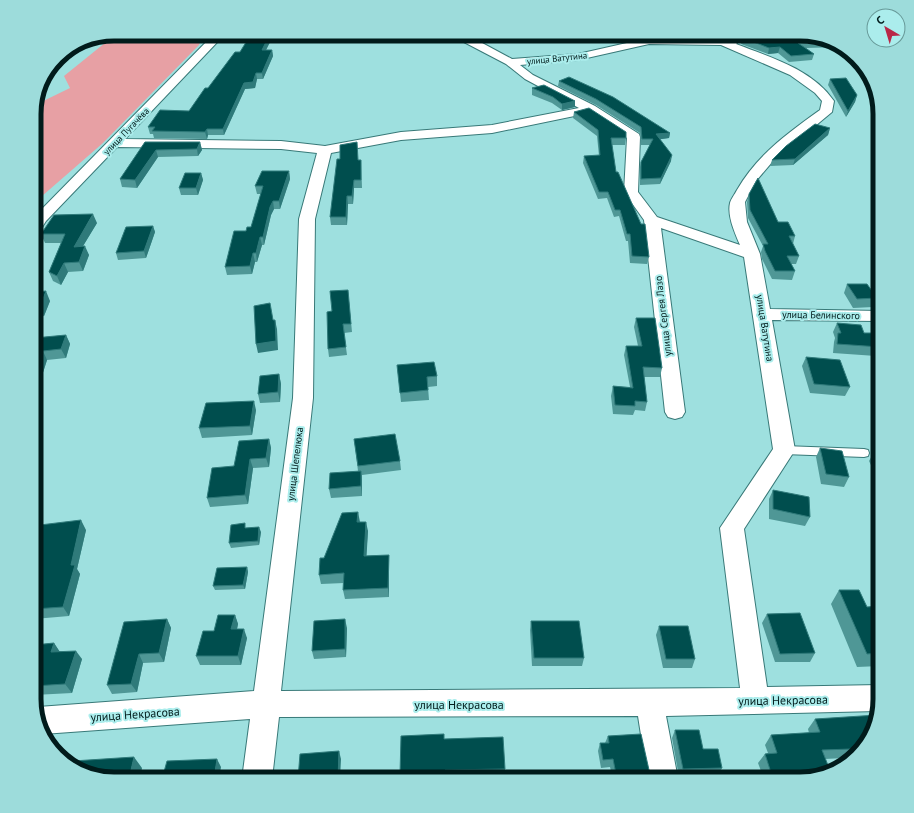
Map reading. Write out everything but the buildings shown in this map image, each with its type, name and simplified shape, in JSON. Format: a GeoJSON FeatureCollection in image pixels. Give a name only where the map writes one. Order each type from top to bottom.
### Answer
{"type":"FeatureCollection","features":[{"type":"Feature","properties":{"kind":"street","name":"улица Пугачёва"},"geometry":{"type":"LineString","coordinates":[[41,218],[213,41]]}},
{"type":"Feature","properties":{"kind":"street"},"geometry":{"type":"LineString","coordinates":[[470,41],[510,62],[529,77],[591,109],[634,137],[631,192],[652,220],[752,254]]}},
{"type":"Feature","properties":{"kind":"street","name":"улица Ватутина"},"geometry":{"type":"LineString","coordinates":[[510,62],[578,57],[649,41],[731,41]]}},
{"type":"Feature","properties":{"kind":"street","name":"улица Ватутина"},"geometry":{"type":"LineString","coordinates":[[722,42],[794,72],[823,94],[828,101],[826,112],[799,132],[760,165],[747,182],[736,205],[744,237],[752,254],[784,450]]}},
{"type":"Feature","properties":{"kind":"street"},"geometry":{"type":"LineString","coordinates":[[114,143],[281,146],[325,150],[401,136],[492,129],[591,109]]}},
{"type":"Feature","properties":{"kind":"street","name":"улица Шепелюка"},"geometry":{"type":"LineString","coordinates":[[258,772],[303,398],[307,219],[325,150]]}},
{"type":"Feature","properties":{"kind":"street","name":"улица Сергея Лазо"},"geometry":{"type":"LineString","coordinates":[[652,220],[674,412]]}},
{"type":"Feature","properties":{"kind":"street","name":"улица Белинского"},"geometry":{"type":"LineString","coordinates":[[763,314],[873,316]]}},
{"type":"Feature","properties":{"kind":"street"},"geometry":{"type":"LineString","coordinates":[[756,701],[732,528],[784,450]]}},
{"type":"Feature","properties":{"kind":"street","name":"улица Некрасова"},"geometry":{"type":"LineString","coordinates":[[45,721],[266,704],[650,703],[873,698]]}},
{"type":"Feature","properties":{"kind":"street"},"geometry":{"type":"LineString","coordinates":[[650,703],[662,772]]}},
{"type":"Feature","properties":{"kind":"lane"},"geometry":{"type":"LineString","coordinates":[[784,450],[864,453]]}},
{"type":"Feature","properties":{"kind":"shaded area"},"geometry":{"type":"Polygon","coordinates":[[[107,41],[201,41],[199,45],[103,143],[41,197],[41,109],[42,101],[70,88],[64,76],[107,41]]]}}]}
